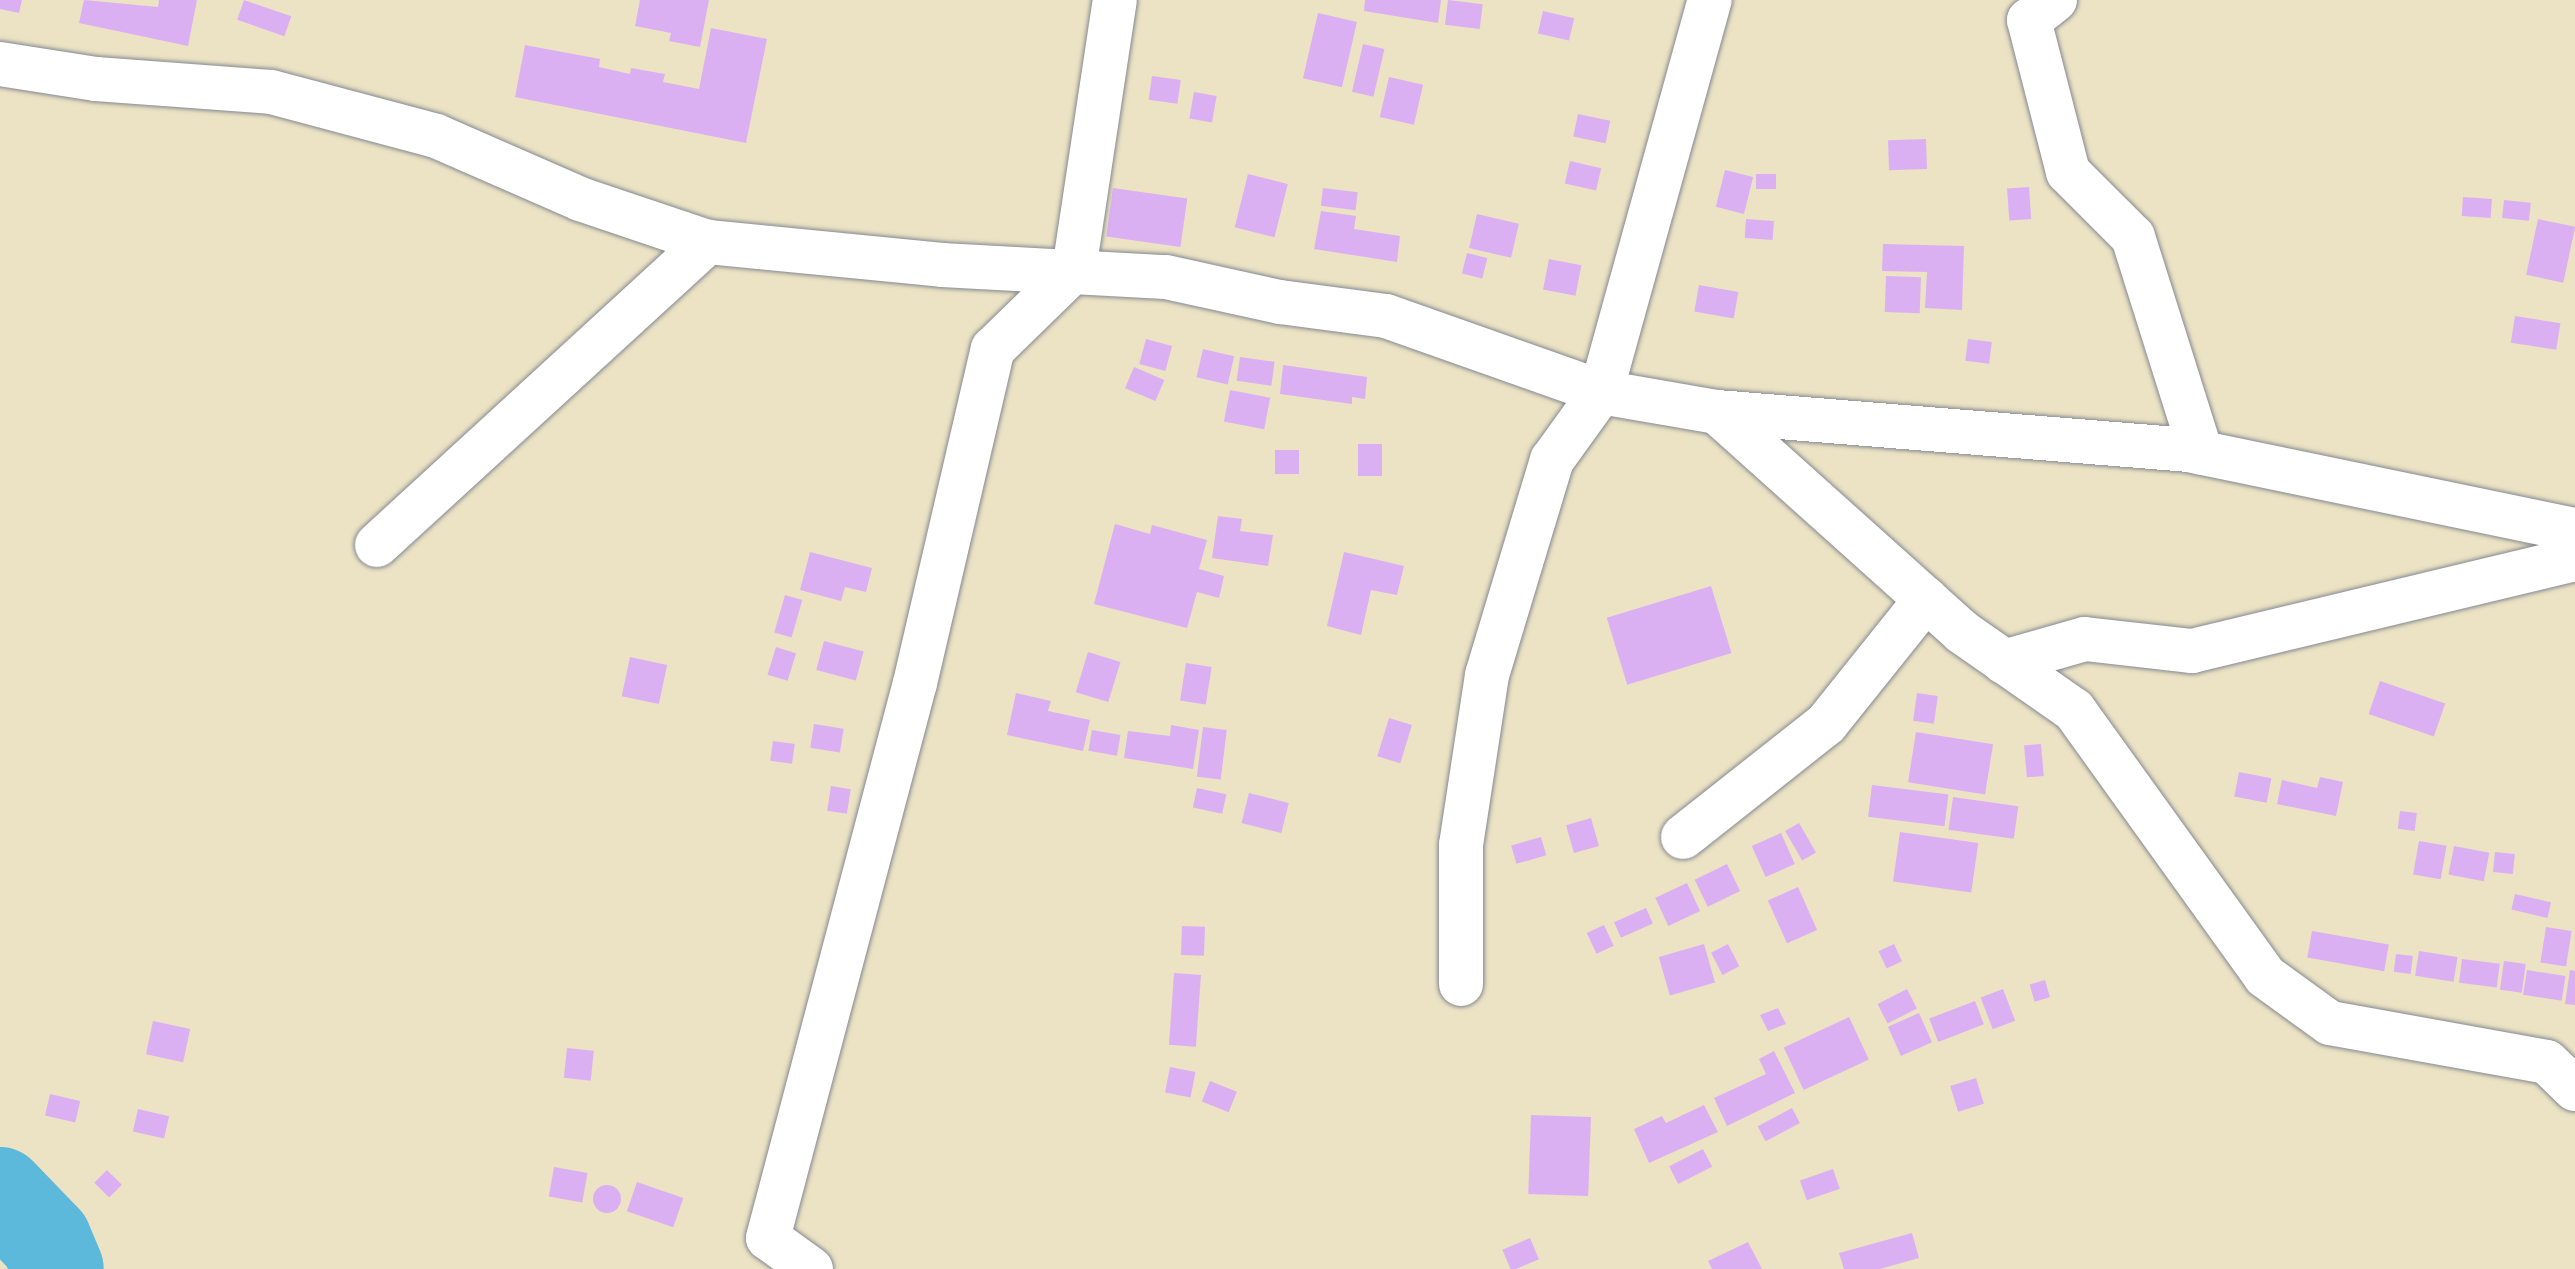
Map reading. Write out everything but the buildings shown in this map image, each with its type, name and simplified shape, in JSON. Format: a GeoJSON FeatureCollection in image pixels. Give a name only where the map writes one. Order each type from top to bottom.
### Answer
{"type":"FeatureCollection","features":[{"type":"Feature","properties":{"kind":"street"},"geometry":{"type":"LineString","coordinates":[[811,1269],[768,1238],[915,683],[993,349],[1074,270],[1115,0]]}},
{"type":"Feature","properties":{"kind":"street"},"geometry":{"type":"LineString","coordinates":[[1461,984],[1461,845],[1487,675],[1552,460],[1601,392],[1710,0]]}},
{"type":"Feature","properties":{"kind":"street"},"geometry":{"type":"LineString","coordinates":[[2055,0],[2029,20],[2068,172],[2133,237],[2201,453]]}},
{"type":"Feature","properties":{"kind":"street"},"geometry":{"type":"LineString","coordinates":[[0,64],[96,79],[271,92],[436,136],[580,199],[708,242],[942,265],[1166,277],[1280,302],[1386,316],[1601,392],[1717,412],[2201,453],[2575,530]]}},
{"type":"Feature","properties":{"kind":"street"},"geometry":{"type":"LineString","coordinates":[[377,545],[708,242]]}},
{"type":"Feature","properties":{"kind":"street"},"geometry":{"type":"LineString","coordinates":[[1717,412],[1926,599],[2004,662],[2074,710],[2265,976],[2330,1023],[2547,1062],[2575,1089]]}},
{"type":"Feature","properties":{"kind":"street"},"geometry":{"type":"LineString","coordinates":[[2004,662],[2085,639],[2192,651],[2575,559]]}},
{"type":"Feature","properties":{"kind":"street"},"geometry":{"type":"LineString","coordinates":[[1683,837],[1826,724],[1926,599]]}},
{"type":"Feature","properties":{"kind":"waterway"},"geometry":{"type":"LineString","coordinates":[[0,1193],[46,1241],[58,1269]]}}]}
